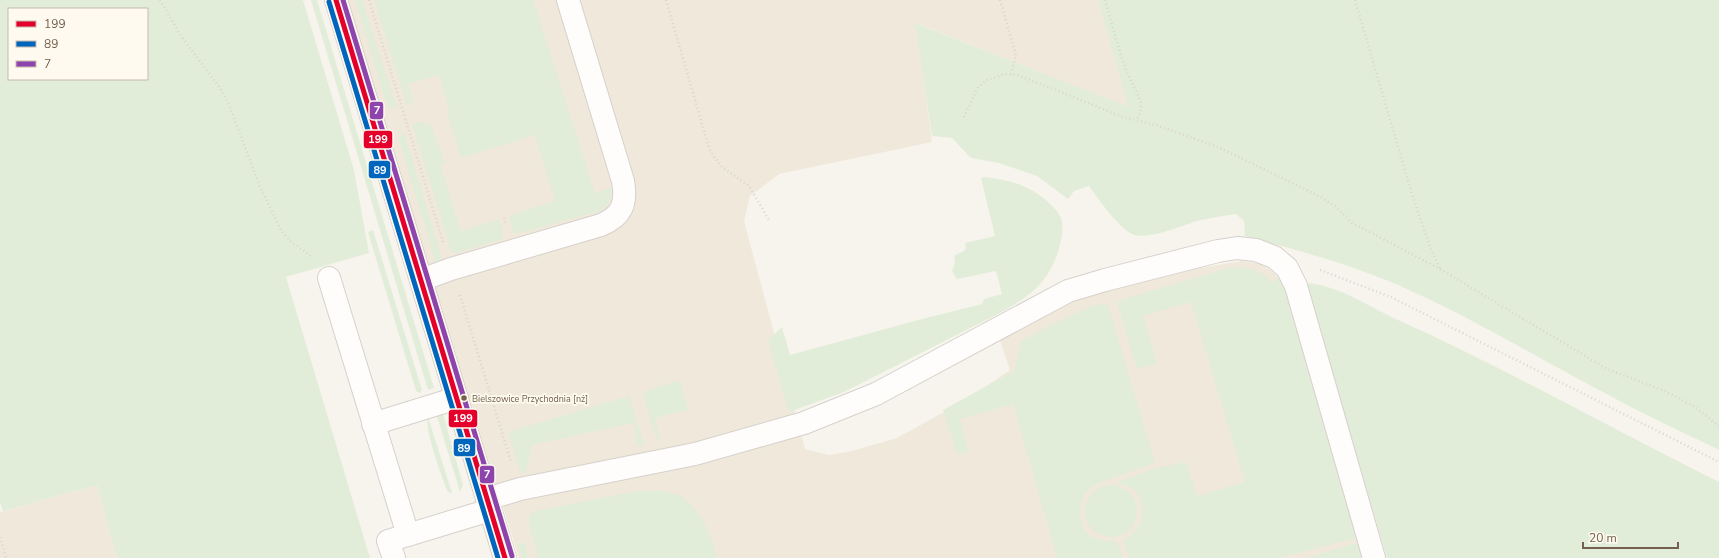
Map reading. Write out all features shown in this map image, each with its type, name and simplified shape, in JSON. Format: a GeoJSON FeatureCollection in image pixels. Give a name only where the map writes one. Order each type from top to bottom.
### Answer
{"type":"FeatureCollection","features":[{"type":"Feature","properties":{"kind":"street"},"geometry":{"type":"LineString","coordinates":[[336,0],[505,558]]}},
{"type":"Feature","properties":{"kind":"street"},"geometry":{"type":"LineString","coordinates":[[421,280],[451,269],[601,225],[615,217],[622,207],[625,195],[623,182],[568,0]]}},
{"type":"Feature","properties":{"kind":"street"},"geometry":{"type":"LineString","coordinates":[[394,558],[388,541],[489,505],[520,489],[695,454],[804,423],[876,394],[1068,291],[1218,251],[1237,248],[1256,250],[1274,257],[1287,268],[1296,286],[1374,558]]}},
{"type":"Feature","properties":{"kind":"street"},"geometry":{"type":"LineString","coordinates":[[329,278],[408,535]]}},
{"type":"Feature","properties":{"kind":"street"},"geometry":{"type":"LineString","coordinates":[[373,424],[457,398]]}},
{"type":"Feature","properties":{"kind":"path"},"geometry":{"type":"LineString","coordinates":[[160,0],[181,36],[220,88],[228,102],[260,187],[281,230],[289,240],[319,263],[329,278]]}},
{"type":"Feature","properties":{"kind":"path"},"geometry":{"type":"LineString","coordinates":[[369,0],[501,429]]}},
{"type":"Feature","properties":{"kind":"path"},"geometry":{"type":"LineString","coordinates":[[666,0],[709,148],[722,167],[749,186],[769,220]]}},
{"type":"Feature","properties":{"kind":"path"},"geometry":{"type":"LineString","coordinates":[[1000,0],[1016,55],[1011,74]]}},
{"type":"Feature","properties":{"kind":"path"},"geometry":{"type":"LineString","coordinates":[[1105,0],[1118,46],[1131,82],[1139,98],[1141,108],[1139,117],[1135,121]]}},
{"type":"Feature","properties":{"kind":"path"},"geometry":{"type":"LineString","coordinates":[[1356,0],[1411,191],[1431,250],[1440,270]]}},
{"type":"Feature","properties":{"kind":"path"},"geometry":{"type":"LineString","coordinates":[[964,117],[978,86],[987,80],[1005,74],[1011,74],[1056,90],[1112,114],[1135,121],[1156,125],[1197,140],[1257,166],[1319,196],[1335,206],[1360,228],[1440,270],[1607,369],[1665,391],[1695,407],[1719,426]]}},
{"type":"Feature","properties":{"kind":"path"},"geometry":{"type":"LineString","coordinates":[[1287,268],[1305,266],[1325,271],[1391,297],[1719,462]]}},
{"type":"Feature","properties":{"kind":"path"},"geometry":{"type":"LineString","coordinates":[[0,537],[6,558]]}},
{"type":"Feature","properties":{"kind":"shaded area"},"geometry":{"type":"Polygon","coordinates":[[[347,0],[1098,0],[1130,108],[916,23],[932,142],[779,174],[750,196],[744,221],[805,449],[829,455],[852,451],[897,438],[966,400],[1010,370],[999,337],[1083,295],[1128,280],[1242,261],[1261,264],[1274,273],[1283,284],[1364,558],[519,558],[430,277],[347,0]]]}},
{"type":"Feature","properties":{"kind":"shaded area"},"geometry":{"type":"Polygon","coordinates":[[[97,485],[117,558],[0,558],[0,512],[97,485]]]}},
{"type":"Feature","properties":{"kind":"green space"},"geometry":{"type":"Polygon","coordinates":[[[0,0],[303,0],[354,170],[369,253],[286,277],[370,558],[117,558],[97,485],[3,511],[0,502],[0,0]]]}},
{"type":"Feature","properties":{"kind":"green space"},"geometry":{"type":"Polygon","coordinates":[[[311,0],[317,0],[434,388],[428,390],[311,0]]]}},
{"type":"Feature","properties":{"kind":"green space"},"geometry":{"type":"Polygon","coordinates":[[[355,0],[362,0],[397,109],[387,105],[355,0]]]}},
{"type":"Feature","properties":{"kind":"green space"},"geometry":{"type":"Polygon","coordinates":[[[374,0],[533,0],[595,193],[611,188],[610,199],[605,207],[600,211],[516,234],[513,231],[509,216],[555,201],[535,135],[461,158],[447,113],[449,108],[439,75],[408,84],[414,103],[407,105],[374,0]]]}},
{"type":"Feature","properties":{"kind":"green space"},"geometry":{"type":"Polygon","coordinates":[[[1098,0],[1719,0],[1719,450],[1654,419],[1453,311],[1398,285],[1342,264],[1245,236],[1244,221],[1236,214],[1197,221],[1146,236],[1138,236],[1132,234],[1121,226],[1109,213],[1089,186],[1074,191],[1068,199],[1037,176],[999,163],[971,158],[952,138],[932,136],[915,23],[1129,107],[1098,0]]]}},
{"type":"Feature","properties":{"kind":"green space"},"geometry":{"type":"Polygon","coordinates":[[[419,122],[429,124],[432,128],[445,163],[440,165],[461,231],[499,219],[503,234],[500,240],[456,253],[451,251],[412,124],[419,122]]]}},
{"type":"Feature","properties":{"kind":"green space"},"geometry":{"type":"Polygon","coordinates":[[[404,131],[443,263],[435,261],[399,140],[404,131]]]}},
{"type":"Feature","properties":{"kind":"green space"},"geometry":{"type":"Polygon","coordinates":[[[981,178],[1001,179],[1025,187],[1040,195],[1060,215],[1062,223],[1062,237],[1053,265],[1045,278],[1025,297],[994,316],[844,392],[789,412],[768,340],[782,327],[790,355],[982,304],[984,299],[1002,294],[996,271],[957,279],[952,271],[955,262],[954,256],[964,251],[966,248],[965,243],[995,236],[981,178]]]}},
{"type":"Feature","properties":{"kind":"green space"},"geometry":{"type":"Polygon","coordinates":[[[373,230],[422,390],[420,393],[416,391],[368,232],[373,230]]]}},
{"type":"Feature","properties":{"kind":"green space"},"geometry":{"type":"Polygon","coordinates":[[[1229,268],[1247,268],[1259,272],[1273,283],[1279,277],[1286,288],[1359,537],[1279,558],[1129,558],[1123,540],[1138,528],[1142,514],[1141,501],[1138,494],[1133,489],[1126,485],[1115,483],[1156,468],[1186,462],[1197,496],[1245,482],[1191,302],[1143,316],[1157,363],[1137,369],[1117,303],[1123,299],[1229,268]]]}},
{"type":"Feature","properties":{"kind":"green space"},"geometry":{"type":"Polygon","coordinates":[[[1309,283],[1321,285],[1355,298],[1519,379],[1719,482],[1719,558],[1387,558],[1307,288],[1309,283]]]}},
{"type":"Feature","properties":{"kind":"green space"},"geometry":{"type":"Polygon","coordinates":[[[1097,304],[1108,305],[1155,463],[1099,483],[1086,492],[1081,502],[1080,515],[1086,532],[1093,538],[1117,542],[1123,558],[1057,558],[1013,404],[960,419],[969,452],[957,454],[943,410],[1014,371],[1021,341],[1052,324],[1097,304]]]}},
{"type":"Feature","properties":{"kind":"green space"},"geometry":{"type":"Polygon","coordinates":[[[680,380],[688,410],[655,418],[660,442],[652,426],[643,392],[680,380]]]}},
{"type":"Feature","properties":{"kind":"green space"},"geometry":{"type":"Polygon","coordinates":[[[629,396],[644,445],[638,446],[633,423],[532,445],[526,472],[521,474],[508,432],[629,396]]]}},
{"type":"Feature","properties":{"kind":"green space"},"geometry":{"type":"Polygon","coordinates":[[[443,414],[463,485],[460,492],[437,416],[443,414]]]}},
{"type":"Feature","properties":{"kind":"green space"},"geometry":{"type":"Polygon","coordinates":[[[428,417],[452,493],[448,492],[446,488],[437,462],[428,431],[428,417]]]}},
{"type":"Feature","properties":{"kind":"green space"},"geometry":{"type":"Polygon","coordinates":[[[1111,485],[1121,487],[1129,493],[1135,501],[1137,511],[1135,521],[1129,529],[1121,535],[1111,537],[1101,535],[1093,529],[1087,521],[1085,511],[1087,501],[1093,493],[1101,487],[1111,485]]]}},
{"type":"Feature","properties":{"kind":"green space"},"geometry":{"type":"Polygon","coordinates":[[[637,491],[660,491],[677,494],[689,502],[700,516],[709,532],[717,558],[538,558],[528,520],[532,512],[637,491]]]}},
{"type":"Feature","properties":{"kind":"green space"},"geometry":{"type":"Polygon","coordinates":[[[524,542],[529,558],[522,558],[518,544],[524,542]]]}},
{"type":"Feature","properties":{"kind":"green space"},"geometry":{"type":"Polygon","coordinates":[[[1360,542],[1365,558],[1307,558],[1314,556],[1360,542]]]}},
{"type":"Feature","properties":{"kind":"transit line","name":"199"},"geometry":{"type":"LineString","coordinates":[[336,0],[505,558]]}},
{"type":"Feature","properties":{"kind":"transit line","name":"7"},"geometry":{"type":"LineString","coordinates":[[343,0],[512,556]]}},
{"type":"Feature","properties":{"kind":"transit line","name":"89"},"geometry":{"type":"LineString","coordinates":[[329,2],[498,558]]}},
{"type":"Feature","properties":{"kind":"place","name":"Bielszowice Przychodnia [nż]"},"geometry":{"type":"Point","coordinates":[464,398]}}]}
